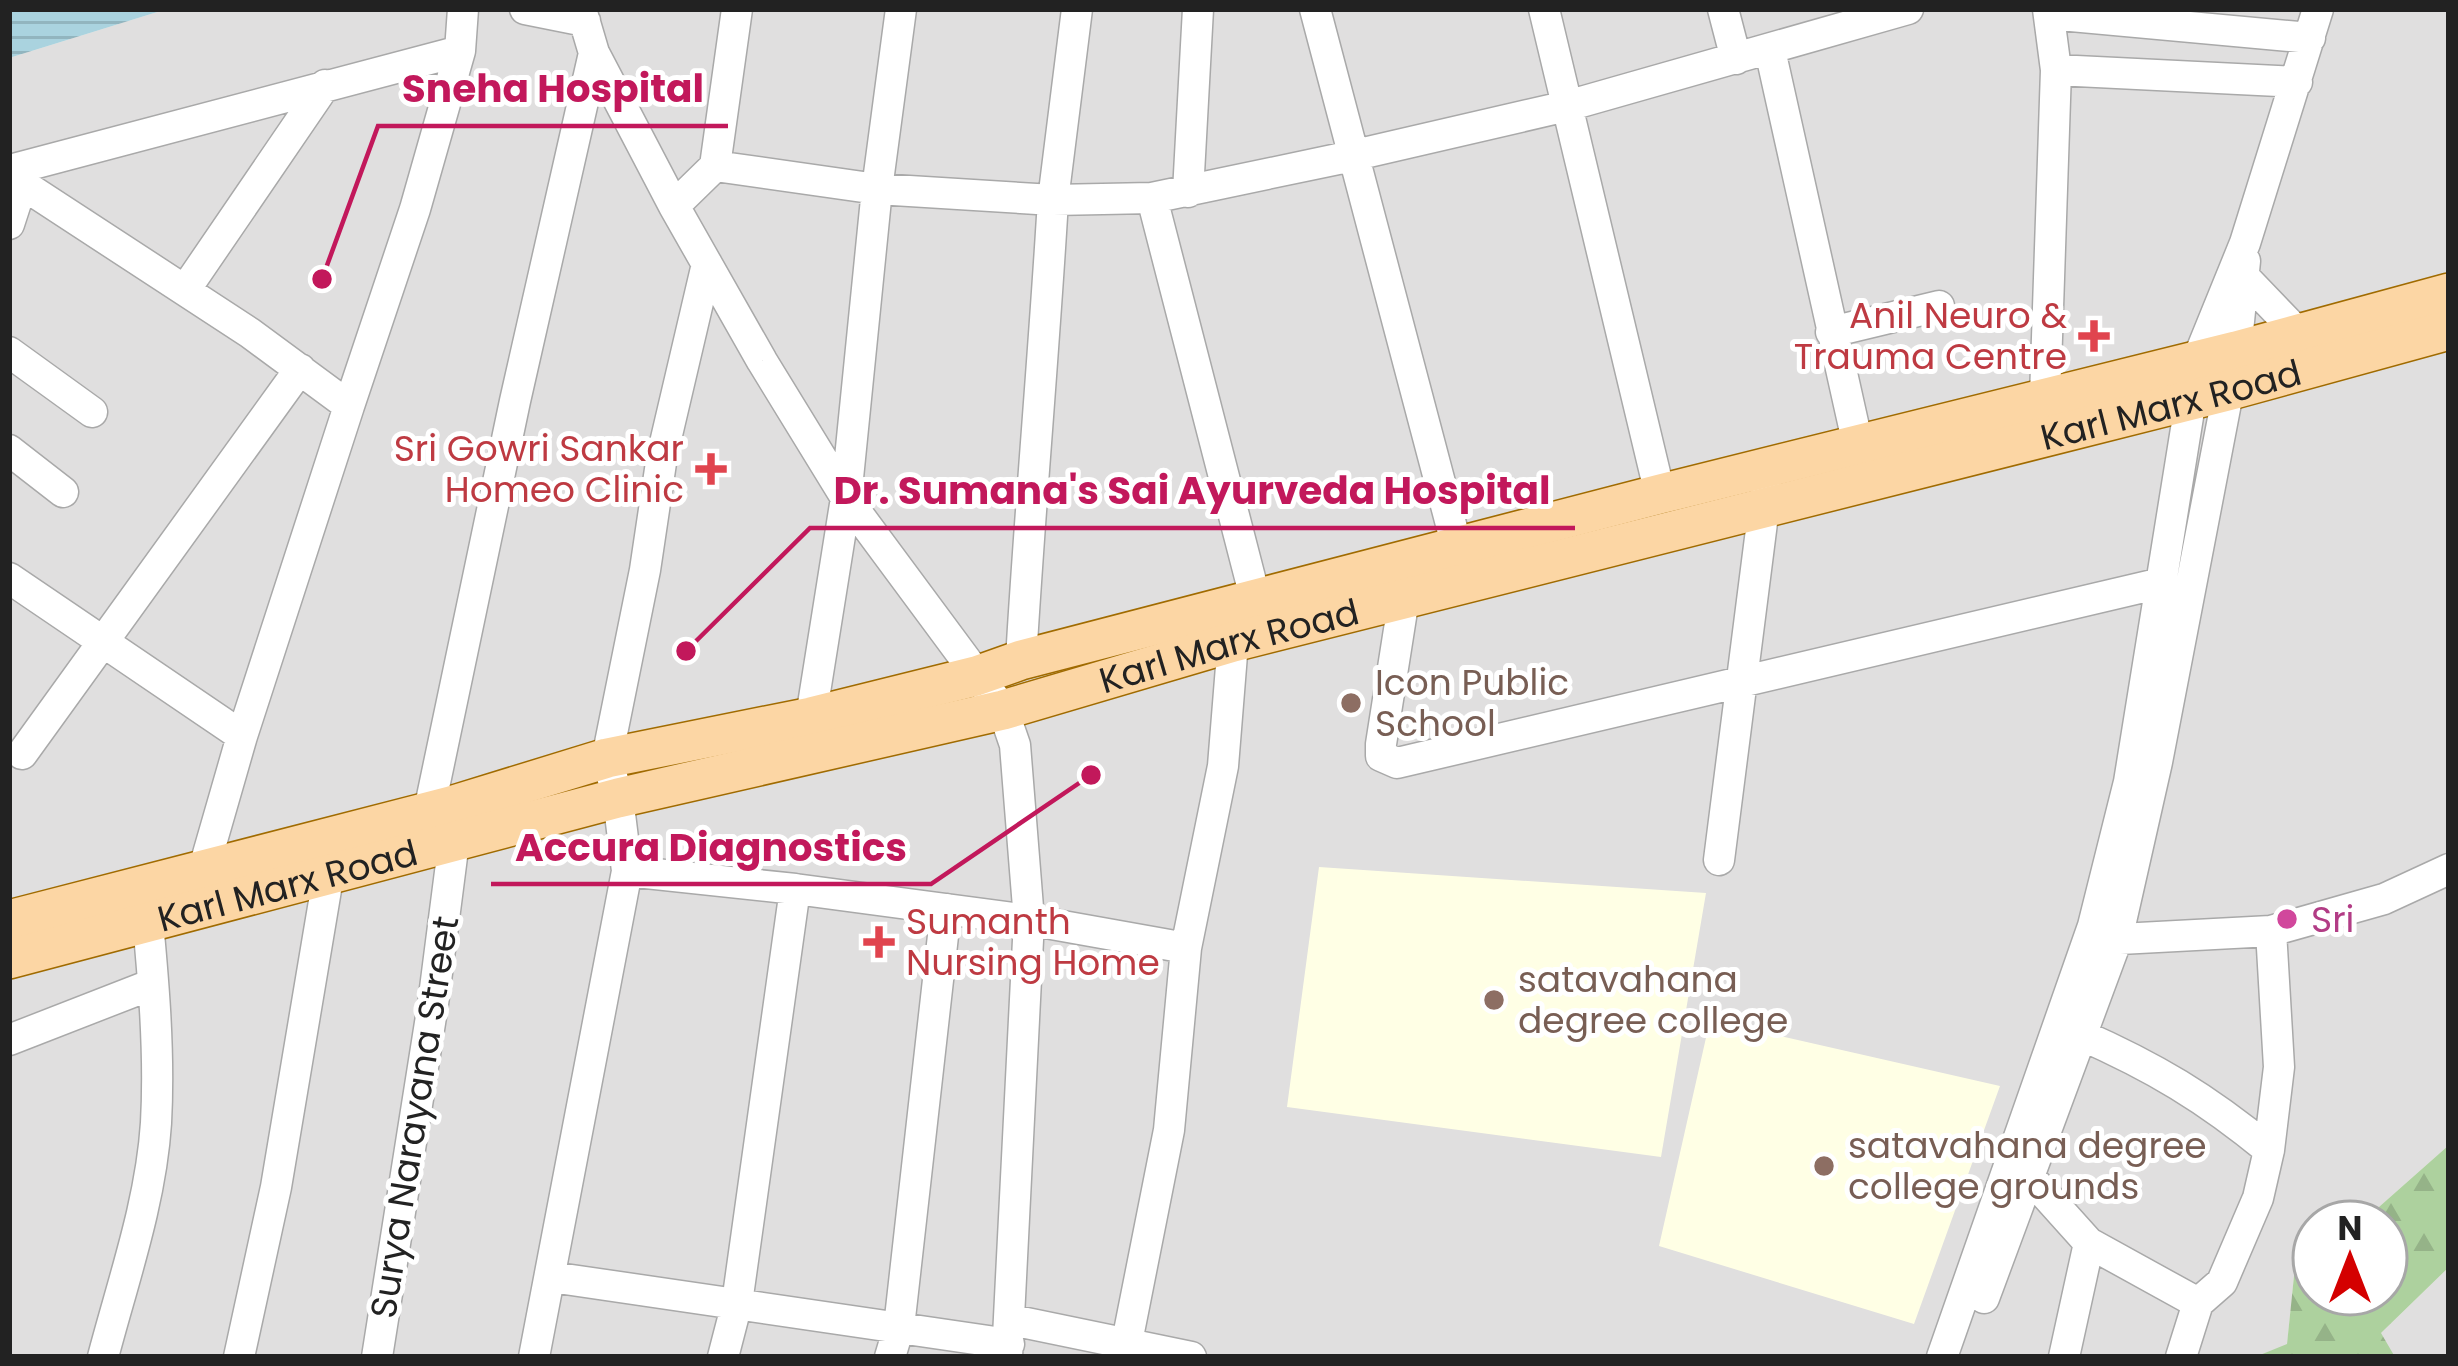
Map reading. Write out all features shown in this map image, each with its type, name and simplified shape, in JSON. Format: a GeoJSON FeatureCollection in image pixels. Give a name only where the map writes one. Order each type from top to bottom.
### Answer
{"type":"FeatureCollection","features":[{"type":"Feature","properties":{"kind":"main road","name":"Karl Marx Road"},"geometry":{"type":"LineString","coordinates":[[9,920],[146,902],[332,855],[445,819],[607,758],[811,717],[1256,601],[1403,580],[1457,548],[1660,494],[1767,487],[1858,445],[2449,293]]}},
{"type":"Feature","properties":{"kind":"main road","name":"Karl Marx Road"},"geometry":{"type":"LineString","coordinates":[[445,819],[618,798],[1003,710],[1233,642],[1403,580],[1767,487],[2208,395],[2449,330]]}},
{"type":"Feature","properties":{"kind":"main road","name":"Karl Marx Road"},"geometry":{"type":"LineString","coordinates":[[9,959],[146,902],[204,868],[332,855]]}},
{"type":"Feature","properties":{"kind":"street"},"geometry":{"type":"LineString","coordinates":[[204,868],[242,736],[416,209],[460,51],[463,9]]}},
{"type":"Feature","properties":{"kind":"street"},"geometry":{"type":"LineString","coordinates":[[525,9],[583,15],[594,53],[674,206],[846,498],[1003,710],[1015,745],[1029,920],[1009,1340]]}},
{"type":"Feature","properties":{"kind":"street"},"geometry":{"type":"LineString","coordinates":[[674,206],[715,166],[736,9]]}},
{"type":"Feature","properties":{"kind":"street"},"geometry":{"type":"LineString","coordinates":[[811,717],[846,498],[877,189],[901,9]]}},
{"type":"Feature","properties":{"kind":"street"},"geometry":{"type":"LineString","coordinates":[[1021,660],[1033,442],[1077,9]]}},
{"type":"Feature","properties":{"kind":"street"},"geometry":{"type":"LineString","coordinates":[[1189,192],[1198,9]]}},
{"type":"Feature","properties":{"kind":"street"},"geometry":{"type":"LineString","coordinates":[[1315,9],[1457,548]]}},
{"type":"Feature","properties":{"kind":"street"},"geometry":{"type":"LineString","coordinates":[[1544,9],[1660,494]]}},
{"type":"Feature","properties":{"kind":"street"},"geometry":{"type":"LineString","coordinates":[[1723,9],[1736,58]]}},
{"type":"Feature","properties":{"kind":"street"},"geometry":{"type":"LineString","coordinates":[[715,166],[877,189],[1054,200],[1152,198],[1567,106],[1908,9]]}},
{"type":"Feature","properties":{"kind":"street"},"geometry":{"type":"LineString","coordinates":[[1964,1357],[2079,1034],[2102,940],[2161,583],[2245,243],[2314,23],[2049,11],[2056,70],[2045,397]]}},
{"type":"Feature","properties":{"kind":"street"},"geometry":{"type":"LineString","coordinates":[[1770,50],[1858,445]]}},
{"type":"Feature","properties":{"kind":"street"},"geometry":{"type":"LineString","coordinates":[[14,175],[460,51]]}},
{"type":"Feature","properties":{"kind":"street","name":"Surya Narayana Street"},"geometry":{"type":"LineString","coordinates":[[377,1357],[434,1004],[445,819],[510,422],[594,53]]}},
{"type":"Feature","properties":{"kind":"street"},"geometry":{"type":"LineString","coordinates":[[2056,70],[2296,82]]}},
{"type":"Feature","properties":{"kind":"street"},"geometry":{"type":"LineString","coordinates":[[185,290],[325,85]]}},
{"type":"Feature","properties":{"kind":"street"},"geometry":{"type":"LineString","coordinates":[[14,175],[349,406]]}},
{"type":"Feature","properties":{"kind":"street"},"geometry":{"type":"LineString","coordinates":[[9,224],[14,175]]}},
{"type":"Feature","properties":{"kind":"street"},"geometry":{"type":"LineString","coordinates":[[1126,1350],[1169,1130],[1186,948],[1223,766],[1233,642],[1256,601],[1152,198]]}},
{"type":"Feature","properties":{"kind":"street"},"geometry":{"type":"LineString","coordinates":[[2217,356],[2246,279],[2245,243]]}},
{"type":"Feature","properties":{"kind":"street"},"geometry":{"type":"LineString","coordinates":[[534,1357],[627,871],[618,798],[607,758],[646,570],[662,456],[706,264]]}},
{"type":"Feature","properties":{"kind":"street"},"geometry":{"type":"LineString","coordinates":[[2246,279],[2299,334]]}},
{"type":"Feature","properties":{"kind":"street"},"geometry":{"type":"LineString","coordinates":[[1831,332],[1939,306]]}},
{"type":"Feature","properties":{"kind":"street"},"geometry":{"type":"LineString","coordinates":[[9,352],[92,412]]}},
{"type":"Feature","properties":{"kind":"street"},"geometry":{"type":"LineString","coordinates":[[22,754],[300,369]]}},
{"type":"Feature","properties":{"kind":"street"},"geometry":{"type":"LineString","coordinates":[[1942,1357],[2102,940],[2158,762],[2208,395]]}},
{"type":"Feature","properties":{"kind":"street"},"geometry":{"type":"LineString","coordinates":[[9,450],[63,492]]}},
{"type":"Feature","properties":{"kind":"street"},"geometry":{"type":"LineString","coordinates":[[1719,860],[1767,487]]}},
{"type":"Feature","properties":{"kind":"street"},"geometry":{"type":"LineString","coordinates":[[9,578],[242,736]]}},
{"type":"Feature","properties":{"kind":"street"},"geometry":{"type":"LineString","coordinates":[[1403,580],[1381,744],[1382,756],[1396,763],[2161,583]]}},
{"type":"Feature","properties":{"kind":"street"},"geometry":{"type":"LineString","coordinates":[[239,1357],[276,1187],[332,855]]}},
{"type":"Feature","properties":{"kind":"street"},"geometry":{"type":"LineString","coordinates":[[2102,940],[2271,931],[2384,899],[2449,869]]}},
{"type":"Feature","properties":{"kind":"street"},"geometry":{"type":"LineString","coordinates":[[627,871],[1029,920],[1186,948]]}},
{"type":"Feature","properties":{"kind":"street"},"geometry":{"type":"LineString","coordinates":[[723,1357],[737,1303],[795,889]]}},
{"type":"Feature","properties":{"kind":"street"},"geometry":{"type":"LineString","coordinates":[[103,1357],[145,1196],[156,1125],[146,902]]}},
{"type":"Feature","properties":{"kind":"street"},"geometry":{"type":"LineString","coordinates":[[894,1342],[946,909]]}},
{"type":"Feature","properties":{"kind":"street"},"geometry":{"type":"LineString","coordinates":[[2181,1357],[2198,1303],[2222,1282],[2258,1198],[2269,1150],[2279,1067],[2271,931]]}},
{"type":"Feature","properties":{"kind":"street"},"geometry":{"type":"LineString","coordinates":[[9,1040],[153,984]]}},
{"type":"Feature","properties":{"kind":"street"},"geometry":{"type":"LineString","coordinates":[[2079,1034],[2167,1076],[2269,1150]]}},
{"type":"Feature","properties":{"kind":"street"},"geometry":{"type":"LineString","coordinates":[[2027,1174],[2089,1243],[2198,1303]]}},
{"type":"Feature","properties":{"kind":"street"},"geometry":{"type":"LineString","coordinates":[[2064,1357],[2089,1243]]}},
{"type":"Feature","properties":{"kind":"street"},"geometry":{"type":"LineString","coordinates":[[551,1277],[737,1303],[894,1342],[1009,1340],[1191,1357]]}},
{"type":"Feature","properties":{"kind":"shaded area"},"geometry":{"type":"Polygon","coordinates":[[[167,9],[2449,9],[2449,1145],[2389,1198],[2290,1198],[2287,1345],[2255,1357],[9,1357],[9,58],[167,9]]]}},
{"type":"Feature","properties":{"kind":"shaded area","name":"satavahana degree college"},"geometry":{"type":"Polygon","coordinates":[[[1319,867],[1706,893],[1661,1157],[1287,1107],[1319,867]]]}},
{"type":"Feature","properties":{"kind":"shaded area","name":"satavahana degree college grounds"},"geometry":{"type":"Polygon","coordinates":[[[1710,1020],[2000,1086],[1914,1324],[1659,1246],[1710,1020]]]}},
{"type":"Feature","properties":{"kind":"shaded area"},"geometry":{"type":"Polygon","coordinates":[[[2449,1267],[2449,1357],[2395,1357],[2380,1334],[2396,1318],[2410,1318],[2410,1305],[2449,1267]]]}},
{"type":"Feature","properties":{"kind":"green space"},"geometry":{"type":"Polygon","coordinates":[[[2449,1145],[2449,1267],[2410,1305],[2410,1198],[2389,1198],[2449,1145]]]}},
{"type":"Feature","properties":{"kind":"green space"},"geometry":{"type":"Polygon","coordinates":[[[2290,1315],[2396,1318],[2381,1333],[2395,1357],[2255,1357],[2287,1344],[2290,1315]]]}},
{"type":"Feature","properties":{"kind":"water"},"geometry":{"type":"Polygon","coordinates":[[[9,9],[167,9],[9,58],[9,9]]]}},
{"type":"Feature","properties":{"kind":"place","name":"Sneha Hospital"},"geometry":{"type":"Point","coordinates":[322,279]}},
{"type":"Feature","properties":{"kind":"place","name":"Anil Neuro & Trauma Centre"},"geometry":{"type":"Point","coordinates":[2094,336]}},
{"type":"Feature","properties":{"kind":"place","name":"Sri Gowri Sankar Homeo Clinic"},"geometry":{"type":"Point","coordinates":[711,469]}},
{"type":"Feature","properties":{"kind":"place","name":"Dr. Sumana's Sai Ayurveda Hospital"},"geometry":{"type":"Point","coordinates":[686,651]}},
{"type":"Feature","properties":{"kind":"place","name":"Icon Public School"},"geometry":{"type":"Point","coordinates":[1351,703]}},
{"type":"Feature","properties":{"kind":"place","name":"Accura Diagnostics"},"geometry":{"type":"Point","coordinates":[1091,775]}},
{"type":"Feature","properties":{"kind":"place","name":"Sri"},"geometry":{"type":"Point","coordinates":[2287,919]}},
{"type":"Feature","properties":{"kind":"place","name":"Sumanth Nursing Home"},"geometry":{"type":"Point","coordinates":[879,942]}},
{"type":"Feature","properties":{"kind":"place","name":"satavahana degree college"},"geometry":{"type":"Point","coordinates":[1494,1000]}},
{"type":"Feature","properties":{"kind":"place","name":"satavahana degree college grounds"},"geometry":{"type":"Point","coordinates":[1824,1166]}}]}
